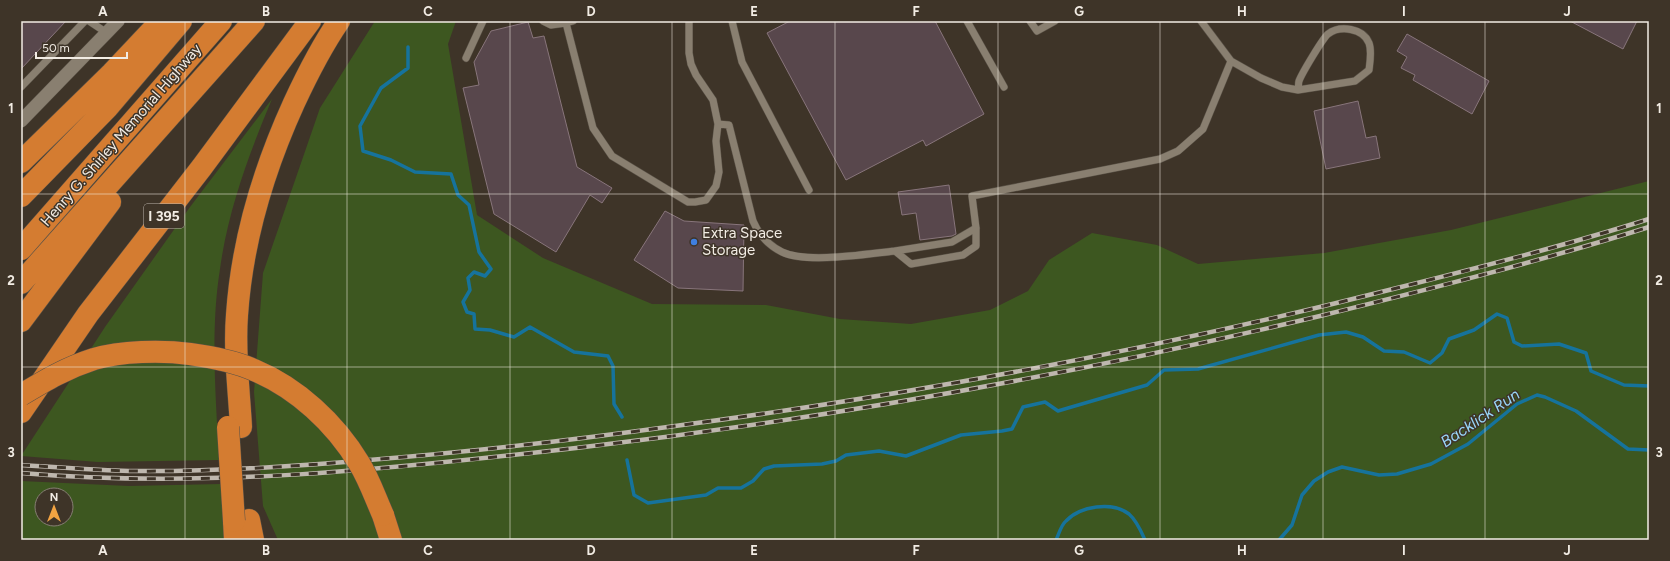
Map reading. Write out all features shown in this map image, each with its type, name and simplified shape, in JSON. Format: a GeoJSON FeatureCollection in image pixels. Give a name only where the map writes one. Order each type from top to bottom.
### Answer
{"type":"FeatureCollection","features":[{"type":"Feature","properties":{"kind":"highway"},"geometry":{"type":"LineString","coordinates":[[21,162],[112,73],[161,21]]}},
{"type":"Feature","properties":{"kind":"highway"},"geometry":{"type":"LineString","coordinates":[[21,196],[108,107],[181,21]]}},
{"type":"Feature","properties":{"kind":"highway","name":"Henry G. Shirley Memorial Highway"},"geometry":{"type":"LineString","coordinates":[[21,249],[221,21]]}},
{"type":"Feature","properties":{"kind":"highway"},"geometry":{"type":"LineString","coordinates":[[21,283],[254,21]]}},
{"type":"Feature","properties":{"kind":"highway","name":"I 395"},"geometry":{"type":"LineString","coordinates":[[21,412],[88,314],[202,167],[310,21]]}},
{"type":"Feature","properties":{"kind":"highway"},"geometry":{"type":"LineString","coordinates":[[243,530],[234,427],[236,316],[245,249],[254,209],[266,169],[310,67],[339,21]]}},
{"type":"Feature","properties":{"kind":"highway"},"geometry":{"type":"LineString","coordinates":[[21,321],[202,80]]}},
{"type":"Feature","properties":{"kind":"highway"},"geometry":{"type":"LineString","coordinates":[[21,230],[31,220],[62,202]]}},
{"type":"Feature","properties":{"kind":"highway"},"geometry":{"type":"LineString","coordinates":[[21,395],[60,372],[89,361],[141,352],[177,352],[218,358],[254,369],[280,383],[302,399],[325,419],[344,442],[359,463],[371,487],[391,540]]}},
{"type":"Feature","properties":{"kind":"highway"},"geometry":{"type":"LineString","coordinates":[[382,515],[386,540]]}},
{"type":"Feature","properties":{"kind":"street"},"geometry":{"type":"LineString","coordinates":[[21,121],[118,21]]}},
{"type":"Feature","properties":{"kind":"lane"},"geometry":{"type":"LineString","coordinates":[[21,87],[85,21]]}},
{"type":"Feature","properties":{"kind":"lane"},"geometry":{"type":"LineString","coordinates":[[89,21],[107,33]]}},
{"type":"Feature","properties":{"kind":"lane"},"geometry":{"type":"LineString","coordinates":[[466,58],[483,21]]}},
{"type":"Feature","properties":{"kind":"lane"},"geometry":{"type":"LineString","coordinates":[[543,21],[551,25],[569,22],[593,128],[612,156],[688,202],[695,202],[706,200],[716,186],[719,172],[716,141],[718,124],[713,100],[696,75],[691,64],[689,53],[689,21]]}},
{"type":"Feature","properties":{"kind":"lane"},"geometry":{"type":"LineString","coordinates":[[732,21],[742,62],[809,190]]}},
{"type":"Feature","properties":{"kind":"lane"},"geometry":{"type":"LineString","coordinates":[[966,21],[1004,87]]}},
{"type":"Feature","properties":{"kind":"lane"},"geometry":{"type":"LineString","coordinates":[[1030,21],[1037,31],[1055,21]]}},
{"type":"Feature","properties":{"kind":"lane"},"geometry":{"type":"LineString","coordinates":[[1201,21],[1231,61],[1261,78],[1282,87],[1298,90],[1355,81],[1369,70],[1370,50],[1367,39],[1357,32],[1350,30],[1336,30],[1327,35],[1299,81],[1298,90]]}},
{"type":"Feature","properties":{"kind":"lane"},"geometry":{"type":"LineString","coordinates":[[895,251],[911,264],[963,255],[976,246],[976,228],[972,196],[1160,159],[1178,151],[1203,129],[1231,61]]}},
{"type":"Feature","properties":{"kind":"lane"},"geometry":{"type":"LineString","coordinates":[[718,124],[729,125],[753,221],[758,232],[770,245],[789,255],[836,258],[895,251],[952,242],[976,228]]}},
{"type":"Feature","properties":{"kind":"green space"},"geometry":{"type":"Polygon","coordinates":[[[375,21],[456,21],[448,44],[477,215],[543,258],[652,304],[766,305],[840,319],[911,324],[990,310],[1028,291],[1049,260],[1092,233],[1157,245],[1198,264],[1324,253],[1451,230],[1649,181],[1649,540],[278,540],[263,506],[254,392],[263,273],[320,108],[375,21]]]}},
{"type":"Feature","properties":{"kind":"green space"},"geometry":{"type":"Polygon","coordinates":[[[272,99],[240,182],[228,225],[220,269],[214,340],[219,460],[98,462],[21,456],[105,327],[190,207],[272,99]]]}},
{"type":"Feature","properties":{"kind":"green space"},"geometry":{"type":"Polygon","coordinates":[[[21,481],[129,486],[221,484],[225,540],[21,540],[21,481]]]}},
{"type":"Feature","properties":{"kind":"building"},"geometry":{"type":"Polygon","coordinates":[[[21,21],[66,21],[21,69],[21,21]]]}},
{"type":"Feature","properties":{"kind":"building"},"geometry":{"type":"Polygon","coordinates":[[[790,21],[935,21],[984,114],[926,146],[923,140],[846,180],[767,33],[790,21]]]}},
{"type":"Feature","properties":{"kind":"building"},"geometry":{"type":"Polygon","coordinates":[[[1570,21],[1637,21],[1623,49],[1570,21]]]}},
{"type":"Feature","properties":{"kind":"building"},"geometry":{"type":"Polygon","coordinates":[[[528,22],[533,38],[544,36],[577,167],[612,188],[602,203],[590,195],[556,252],[494,214],[463,88],[479,85],[474,62],[491,31],[528,22]]]}},
{"type":"Feature","properties":{"kind":"building"},"geometry":{"type":"Polygon","coordinates":[[[1407,34],[1489,81],[1472,114],[1413,80],[1415,75],[1401,68],[1407,57],[1397,51],[1407,34]]]}},
{"type":"Feature","properties":{"kind":"building"},"geometry":{"type":"Polygon","coordinates":[[[1358,101],[1366,138],[1376,136],[1380,158],[1326,169],[1314,111],[1358,101]]]}},
{"type":"Feature","properties":{"kind":"building"},"geometry":{"type":"Polygon","coordinates":[[[949,185],[956,234],[952,236],[920,240],[916,213],[902,215],[898,192],[949,185]]]}},
{"type":"Feature","properties":{"kind":"building","name":"Extra Space Storage"},"geometry":{"type":"Polygon","coordinates":[[[665,211],[684,221],[744,225],[743,291],[678,288],[634,260],[665,211]]]}},
{"type":"Feature","properties":{"kind":"waterway"},"geometry":{"type":"LineString","coordinates":[[408,47],[408,68],[381,88],[360,126],[363,151],[391,160],[415,172],[451,174],[458,195],[469,205],[479,252],[491,269],[485,276],[474,272],[468,278],[470,290],[463,302],[467,312],[474,314],[475,329],[490,330],[514,337],[530,327],[574,352],[608,356],[613,366],[614,404],[622,417]]}},
{"type":"Feature","properties":{"kind":"waterway"},"geometry":{"type":"LineString","coordinates":[[627,460],[634,495],[648,503],[706,495],[718,488],[741,488],[753,481],[764,469],[774,466],[822,464],[836,461],[846,455],[879,451],[906,456],[961,435],[1012,429],[1023,407],[1045,402],[1058,411],[1147,385],[1164,370],[1198,369],[1319,335],[1346,332],[1363,337],[1384,351],[1404,352],[1430,363],[1442,353],[1449,339],[1474,330],[1497,314],[1507,318],[1514,342],[1522,346],[1559,344],[1586,353],[1591,371],[1624,385],[1649,386]]}},
{"type":"Feature","properties":{"kind":"waterway","name":"Backlick Run"},"geometry":{"type":"LineString","coordinates":[[1279,540],[1292,525],[1302,495],[1314,481],[1328,472],[1342,467],[1379,475],[1397,474],[1431,464],[1468,444],[1517,404],[1537,395],[1576,411],[1628,449],[1649,450]]}},
{"type":"Feature","properties":{"kind":"waterway","name":"Backlick Run"},"geometry":{"type":"LineString","coordinates":[[1056,540],[1063,525],[1072,516],[1079,512],[1096,507],[1114,508],[1129,514],[1137,523],[1145,540]]}},
{"type":"Feature","properties":{"kind":"railway"},"geometry":{"type":"LineString","coordinates":[[21,465],[116,471],[219,470],[309,465],[522,445],[637,431],[856,400],[1036,368],[1304,311],[1489,265],[1649,219]]}},
{"type":"Feature","properties":{"kind":"railway"},"geometry":{"type":"LineString","coordinates":[[21,473],[160,479],[229,478],[368,469],[576,448],[857,409],[1043,376],[1320,316],[1526,263],[1649,227]]}},
{"type":"Feature","properties":{"kind":"place","name":"Extra Space Storage"},"geometry":{"type":"Point","coordinates":[694,242]}}]}
